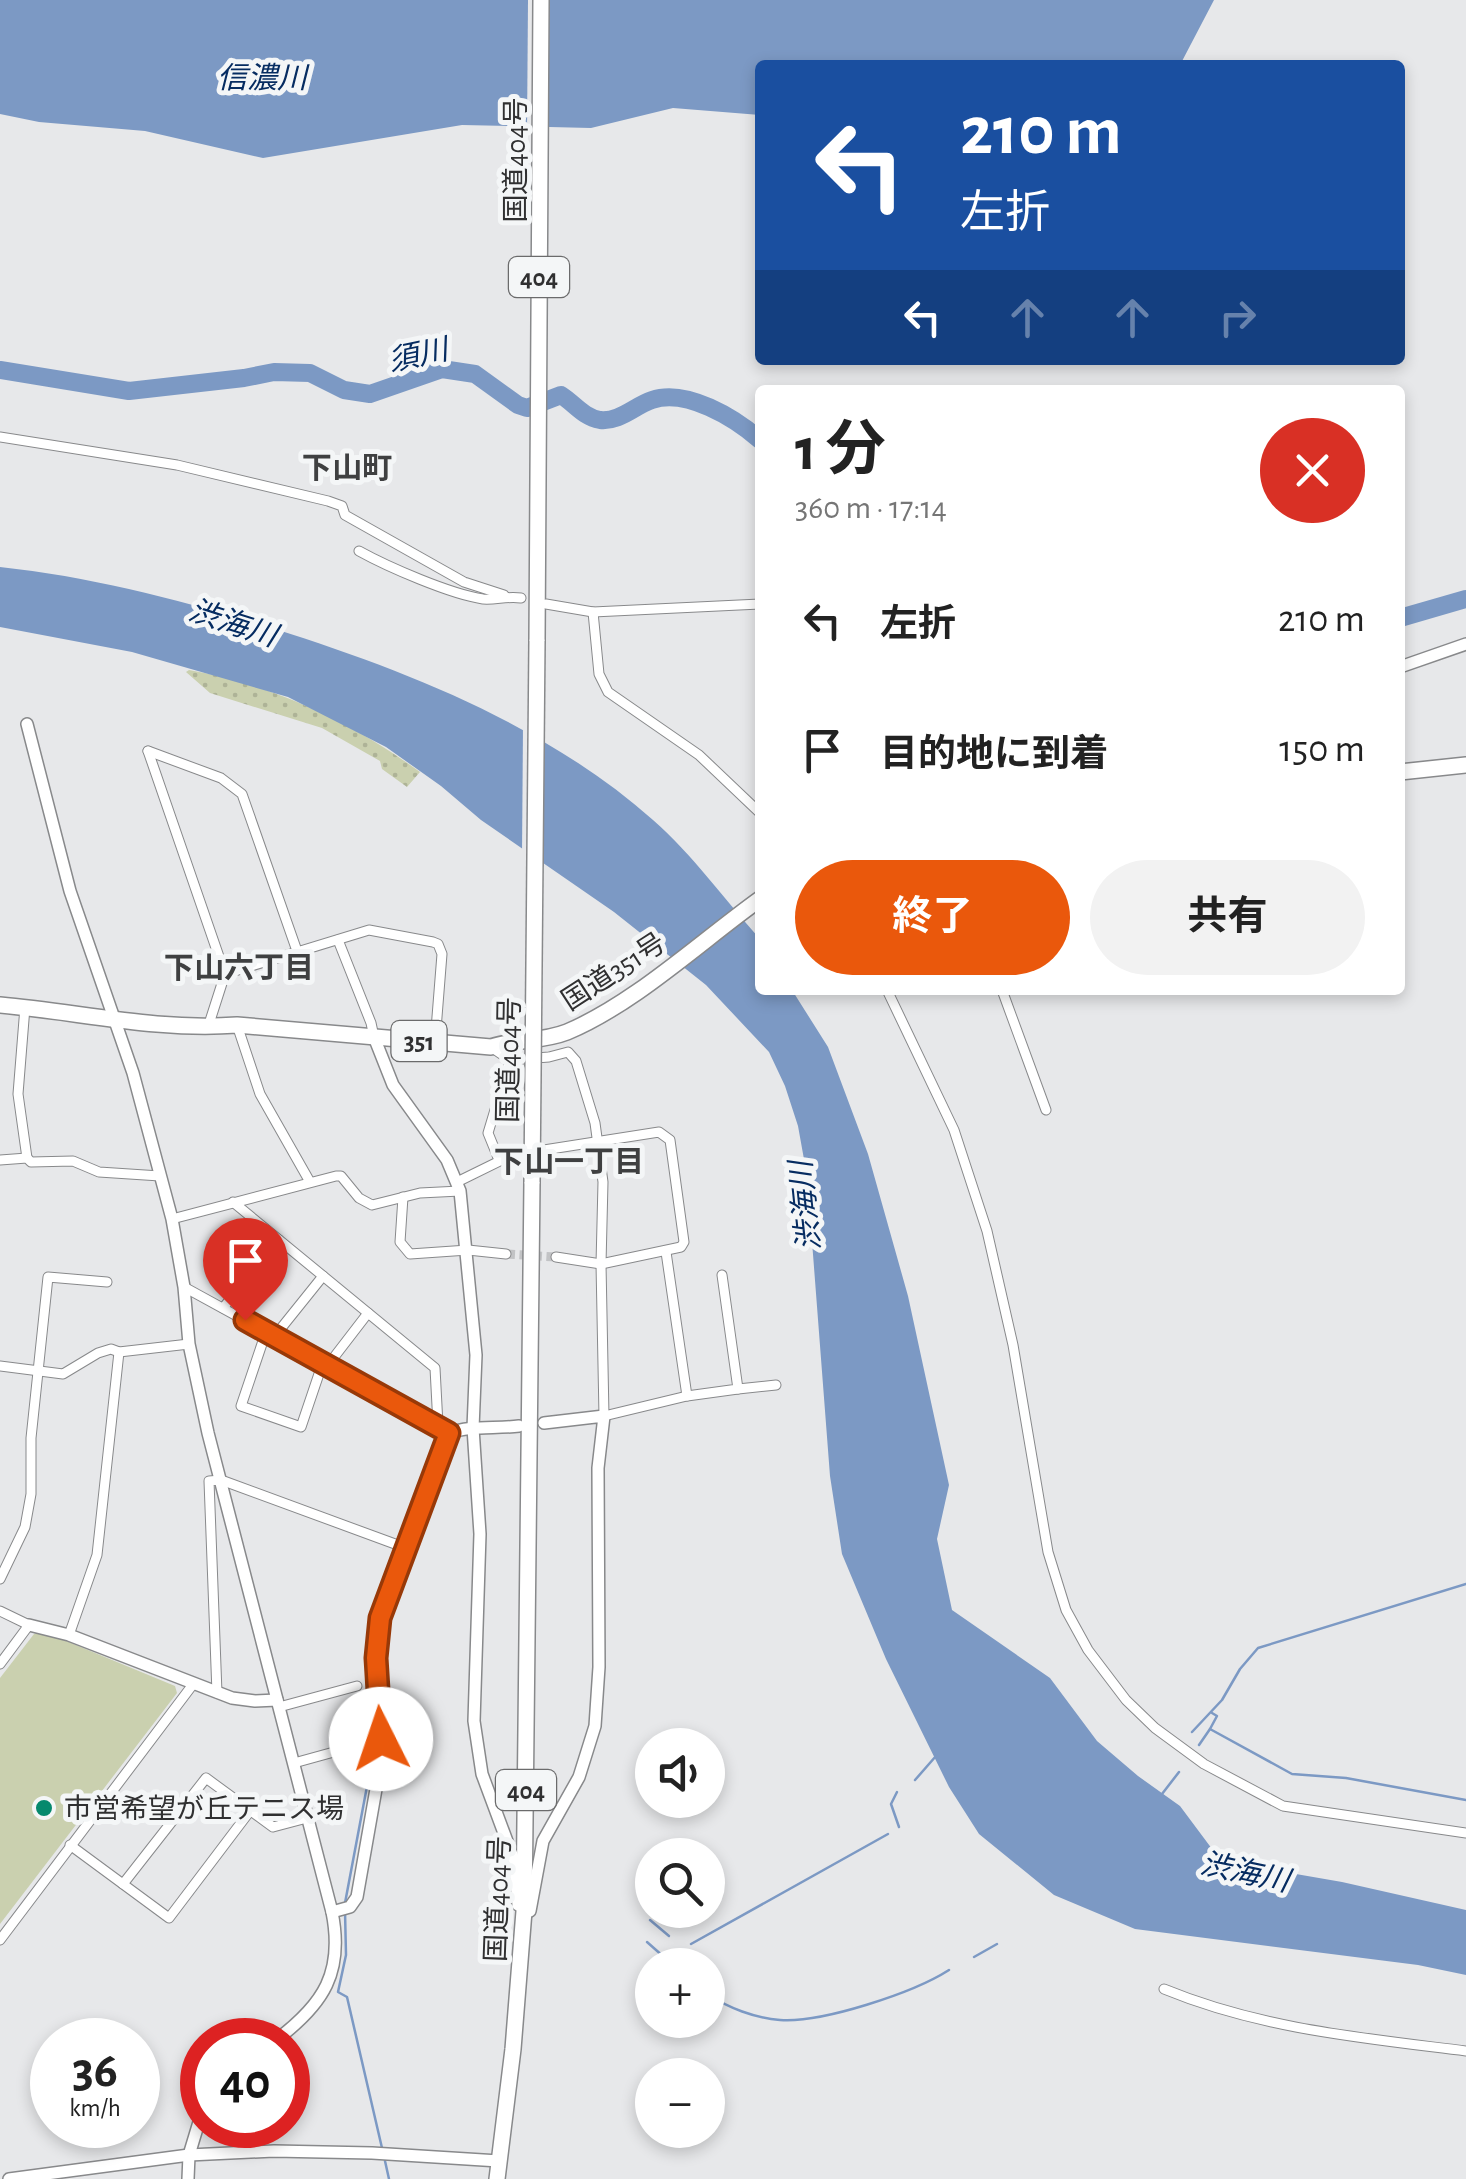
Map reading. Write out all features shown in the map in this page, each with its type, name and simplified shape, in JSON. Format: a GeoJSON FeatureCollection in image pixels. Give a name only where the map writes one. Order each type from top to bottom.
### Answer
{"type":"FeatureCollection","features":[{"type":"Feature","properties":{"kind":"highway","name":"国道404号"},"geometry":{"type":"LineString","coordinates":[[497,2179],[524,1911],[541,0]]}},
{"type":"Feature","properties":{"kind":"highway"},"geometry":{"type":"LineString","coordinates":[[1405,771],[1466,764]]}},
{"type":"Feature","properties":{"kind":"highway","name":"国道351号"},"geometry":{"type":"LineString","coordinates":[[0,1005],[114,1022],[237,1026],[491,1047],[561,1034],[620,1003],[755,903]]}},
{"type":"Feature","properties":{"kind":"street"},"geometry":{"type":"LineString","coordinates":[[0,437],[177,465],[328,501],[342,506],[345,515],[464,582],[521,598]]}},
{"type":"Feature","properties":{"kind":"street"},"geometry":{"type":"LineString","coordinates":[[358,551],[390,568],[467,595],[488,600],[504,595]]}},
{"type":"Feature","properties":{"kind":"street"},"geometry":{"type":"LineString","coordinates":[[546,604],[593,612],[755,604]]}},
{"type":"Feature","properties":{"kind":"street"},"geometry":{"type":"LineString","coordinates":[[593,612],[599,674],[608,692],[699,756],[755,808]]}},
{"type":"Feature","properties":{"kind":"street"},"geometry":{"type":"LineString","coordinates":[[1405,664],[1466,644]]}},
{"type":"Feature","properties":{"kind":"street"},"geometry":{"type":"LineString","coordinates":[[27,724],[70,891],[132,1073],[172,1220],[189,1344],[332,1912],[336,1951],[328,1985],[316,2005],[301,2018]]}},
{"type":"Feature","properties":{"kind":"street"},"geometry":{"type":"LineString","coordinates":[[208,1028],[225,974],[148,750],[221,778],[242,794],[296,952]]}},
{"type":"Feature","properties":{"kind":"street"},"geometry":{"type":"LineString","coordinates":[[225,974],[369,930],[438,944],[442,954],[435,1042]]}},
{"type":"Feature","properties":{"kind":"street"},"geometry":{"type":"LineString","coordinates":[[338,940],[393,1085],[447,1160],[458,1186],[468,1250],[476,1355],[473,1428],[480,1534],[474,1722],[482,1774],[514,1860],[518,1990]]}},
{"type":"Feature","properties":{"kind":"street"},"geometry":{"type":"LineString","coordinates":[[889,995],[954,1130],[987,1231],[1013,1345],[1048,1552],[1066,1610],[1088,1650],[1126,1700],[1155,1728],[1204,1764],[1283,1806],[1466,1833]]}},
{"type":"Feature","properties":{"kind":"street"},"geometry":{"type":"LineString","coordinates":[[1004,995],[1046,1110]]}},
{"type":"Feature","properties":{"kind":"street"},"geometry":{"type":"LineString","coordinates":[[25,1007],[18,1094],[27,1158],[31,1162],[73,1161],[99,1172],[160,1176]]}},
{"type":"Feature","properties":{"kind":"street"},"geometry":{"type":"LineString","coordinates":[[237,1026],[260,1094],[310,1182]]}},
{"type":"Feature","properties":{"kind":"street"},"geometry":{"type":"LineString","coordinates":[[491,1047],[510,1060],[568,1052],[573,1056],[598,1141],[604,1206],[600,1264],[604,1416],[598,1468],[599,1667],[595,1726],[578,1777],[543,1841],[518,1990]]}},
{"type":"Feature","properties":{"kind":"street"},"geometry":{"type":"LineString","coordinates":[[499,1160],[488,1134],[510,1060]]}},
{"type":"Feature","properties":{"kind":"street"},"geometry":{"type":"LineString","coordinates":[[172,1220],[341,1176],[360,1198],[372,1205],[458,1186],[499,1160],[522,1152],[660,1132],[670,1140],[684,1242],[674,1250],[600,1264],[556,1257]]}},
{"type":"Feature","properties":{"kind":"street"},"geometry":{"type":"LineString","coordinates":[[0,1160],[27,1158]]}},
{"type":"Feature","properties":{"kind":"street"},"geometry":{"type":"LineString","coordinates":[[403,1197],[400,1242],[410,1254],[468,1250],[506,1254]]}},
{"type":"Feature","properties":{"kind":"street"},"geometry":{"type":"LineString","coordinates":[[233,1202],[435,1368],[438,1425]]}},
{"type":"Feature","properties":{"kind":"street"},"geometry":{"type":"LineString","coordinates":[[223,1308],[279,1240]]}},
{"type":"Feature","properties":{"kind":"street"},"geometry":{"type":"LineString","coordinates":[[666,1252],[687,1396]]}},
{"type":"Feature","properties":{"kind":"street"},"geometry":{"type":"LineString","coordinates":[[722,1275],[738,1389]]}},
{"type":"Feature","properties":{"kind":"street"},"geometry":{"type":"LineString","coordinates":[[324,1276],[270,1334],[242,1406],[301,1427],[326,1364],[368,1313]]}},
{"type":"Feature","properties":{"kind":"street"},"geometry":{"type":"LineString","coordinates":[[0,1579],[25,1527],[31,1494],[48,1278],[108,1282]]}},
{"type":"Feature","properties":{"kind":"street"},"geometry":{"type":"LineString","coordinates":[[184,1287],[449,1433],[519,1426]]}},
{"type":"Feature","properties":{"kind":"street"},"geometry":{"type":"LineString","coordinates":[[0,1366],[63,1374],[111,1349],[119,1352],[189,1344]]}},
{"type":"Feature","properties":{"kind":"street"},"geometry":{"type":"LineString","coordinates":[[69,1635],[97,1555],[119,1352]]}},
{"type":"Feature","properties":{"kind":"street"},"geometry":{"type":"LineString","coordinates":[[544,1423],[604,1416],[687,1396],[776,1385]]}},
{"type":"Feature","properties":{"kind":"street"},"geometry":{"type":"LineString","coordinates":[[332,1912],[350,1907],[357,1897],[379,1783],[381,1739],[376,1658],[385,1598],[449,1433]]}},
{"type":"Feature","properties":{"kind":"street"},"geometry":{"type":"LineString","coordinates":[[217,1693],[207,1484],[222,1480],[406,1548]]}},
{"type":"Feature","properties":{"kind":"street"},"geometry":{"type":"LineString","coordinates":[[0,1611],[217,1693],[254,1702],[278,1703],[357,1686]]}},
{"type":"Feature","properties":{"kind":"street"},"geometry":{"type":"LineString","coordinates":[[0,1664],[29,1624]]}},
{"type":"Feature","properties":{"kind":"street"},"geometry":{"type":"LineString","coordinates":[[0,1940],[194,1683]]}},
{"type":"Feature","properties":{"kind":"street"},"geometry":{"type":"LineString","coordinates":[[294,1763],[381,1739]]}},
{"type":"Feature","properties":{"kind":"street"},"geometry":{"type":"LineString","coordinates":[[123,1884],[206,1778],[272,1827],[307,1818]]}},
{"type":"Feature","properties":{"kind":"street"},"geometry":{"type":"LineString","coordinates":[[70,1845],[168,1918],[250,1811]]}},
{"type":"Feature","properties":{"kind":"street"},"geometry":{"type":"LineString","coordinates":[[1164,1988],[1219,2010],[1293,2028],[1466,2051]]}},
{"type":"Feature","properties":{"kind":"street"},"geometry":{"type":"LineString","coordinates":[[188,2179],[191,2148]]}},
{"type":"Feature","properties":{"kind":"street"},"geometry":{"type":"LineString","coordinates":[[9,2179],[189,2155],[274,2151],[500,2161]]}},
{"type":"Feature","properties":{"kind":"green space"},"geometry":{"type":"Polygon","coordinates":[[[186,672],[251,685],[310,708],[367,737],[420,772],[407,787],[382,769],[380,761],[322,728],[210,693],[186,672]]]}},
{"type":"Feature","properties":{"kind":"green space","name":"市営希望が丘テニス場"},"geometry":{"type":"Polygon","coordinates":[[[42,1631],[175,1686],[177,1693],[0,1924],[0,1678],[34,1634],[42,1631]]]}},
{"type":"Feature","properties":{"kind":"water","name":"信濃川"},"geometry":{"type":"Polygon","coordinates":[[[0,0],[1214,0],[1183,60],[755,60],[755,115],[673,108],[591,128],[462,125],[263,158],[145,131],[39,122],[0,114],[0,0]]]}},
{"type":"Feature","properties":{"kind":"water","name":"渋海川"},"geometry":{"type":"Polygon","coordinates":[[[0,567],[139,591],[275,629],[425,683],[522,729],[568,756],[653,820],[695,862],[755,933],[755,995],[795,995],[828,1047],[868,1154],[908,1296],[949,1485],[937,1539],[952,1610],[1050,1678],[1097,1741],[1180,1806],[1221,1861],[1342,1882],[1466,1910],[1466,1975],[1418,1965],[1135,1929],[1054,1895],[979,1834],[949,1787],[886,1659],[842,1554],[830,1476],[807,1176],[798,1126],[769,1052],[706,985],[614,912],[481,820],[386,747],[288,697],[132,652],[0,627],[0,567]]]}},
{"type":"Feature","properties":{"kind":"pier"},"geometry":{"type":"Polygon","coordinates":[[[528,0],[548,0],[547,132],[527,132],[528,0]]]}},
{"type":"Feature","properties":{"kind":"pier"},"geometry":{"type":"Polygon","coordinates":[[[523,726],[543,737],[542,869],[522,855],[523,726]]]}},
{"type":"Feature","properties":{"kind":"waterway","name":"須川"},"geometry":{"type":"LineString","coordinates":[[0,370],[129,391],[274,372],[310,373],[344,390],[370,394],[442,369],[475,374],[527,408],[561,395],[600,420],[620,416],[652,400],[680,398],[709,407],[755,436]]}},
{"type":"Feature","properties":{"kind":"waterway","name":"須川"},"geometry":{"type":"LineString","coordinates":[[1405,617],[1466,599]]}},
{"type":"Feature","properties":{"kind":"waterway"},"geometry":{"type":"LineString","coordinates":[[1192,1732],[1222,1700],[1258,1648],[1466,1584]]}},
{"type":"Feature","properties":{"kind":"waterway"},"geometry":{"type":"LineString","coordinates":[[345,1903],[368,1781],[370,1679]]}},
{"type":"Feature","properties":{"kind":"waterway"},"geometry":{"type":"LineString","coordinates":[[1210,1729],[1217,1716],[1212,1713]]}},
{"type":"Feature","properties":{"kind":"waterway"},"geometry":{"type":"LineString","coordinates":[[1199,1745],[1210,1729],[1292,1774],[1346,1778],[1466,1800]]}},
{"type":"Feature","properties":{"kind":"waterway"},"geometry":{"type":"LineString","coordinates":[[915,1780],[936,1756]]}},
{"type":"Feature","properties":{"kind":"waterway"},"geometry":{"type":"LineString","coordinates":[[1162,1794],[1179,1772]]}},
{"type":"Feature","properties":{"kind":"waterway"},"geometry":{"type":"LineString","coordinates":[[897,1792],[891,1804],[899,1827]]}},
{"type":"Feature","properties":{"kind":"waterway"},"geometry":{"type":"LineString","coordinates":[[691,1944],[888,1834]]}},
{"type":"Feature","properties":{"kind":"waterway"},"geometry":{"type":"LineString","coordinates":[[345,1911],[346,1955],[338,1992],[347,1997],[382,2148]]}},
{"type":"Feature","properties":{"kind":"waterway"},"geometry":{"type":"LineString","coordinates":[[660,1928],[669,1936]]}},
{"type":"Feature","properties":{"kind":"waterway"},"geometry":{"type":"LineString","coordinates":[[647,1942],[654,1948]]}},
{"type":"Feature","properties":{"kind":"waterway"},"geometry":{"type":"LineString","coordinates":[[974,1957],[997,1944]]}},
{"type":"Feature","properties":{"kind":"waterway"},"geometry":{"type":"LineString","coordinates":[[725,2004],[780,2020],[819,2017],[867,2005],[949,1970]]}},
{"type":"Feature","properties":{"kind":"waterway"},"geometry":{"type":"LineString","coordinates":[[385,2161],[389,2179]]}},
{"type":"Feature","properties":{"kind":"tunnel"},"geometry":{"type":"LineString","coordinates":[[506,1254],[556,1257]]}},
{"type":"Feature","properties":{"kind":"place","name":"市営希望が丘テニス場"},"geometry":{"type":"Point","coordinates":[44,1808]}},
{"type":"Feature","properties":{"kind":"district","name":"下山町"},"geometry":{"type":"Point","coordinates":[347,468]}},
{"type":"Feature","properties":{"kind":"district","name":"下山六丁目"},"geometry":{"type":"Point","coordinates":[239,968]}},
{"type":"Feature","properties":{"kind":"district","name":"下山一丁目"},"geometry":{"type":"Point","coordinates":[569,1162]}},
{"type":"Feature","properties":{"kind":"route"},"geometry":{"type":"LineString","coordinates":[[245,1320],[449,1433],[380,1618],[376,1658],[381,1739]]}}]}
